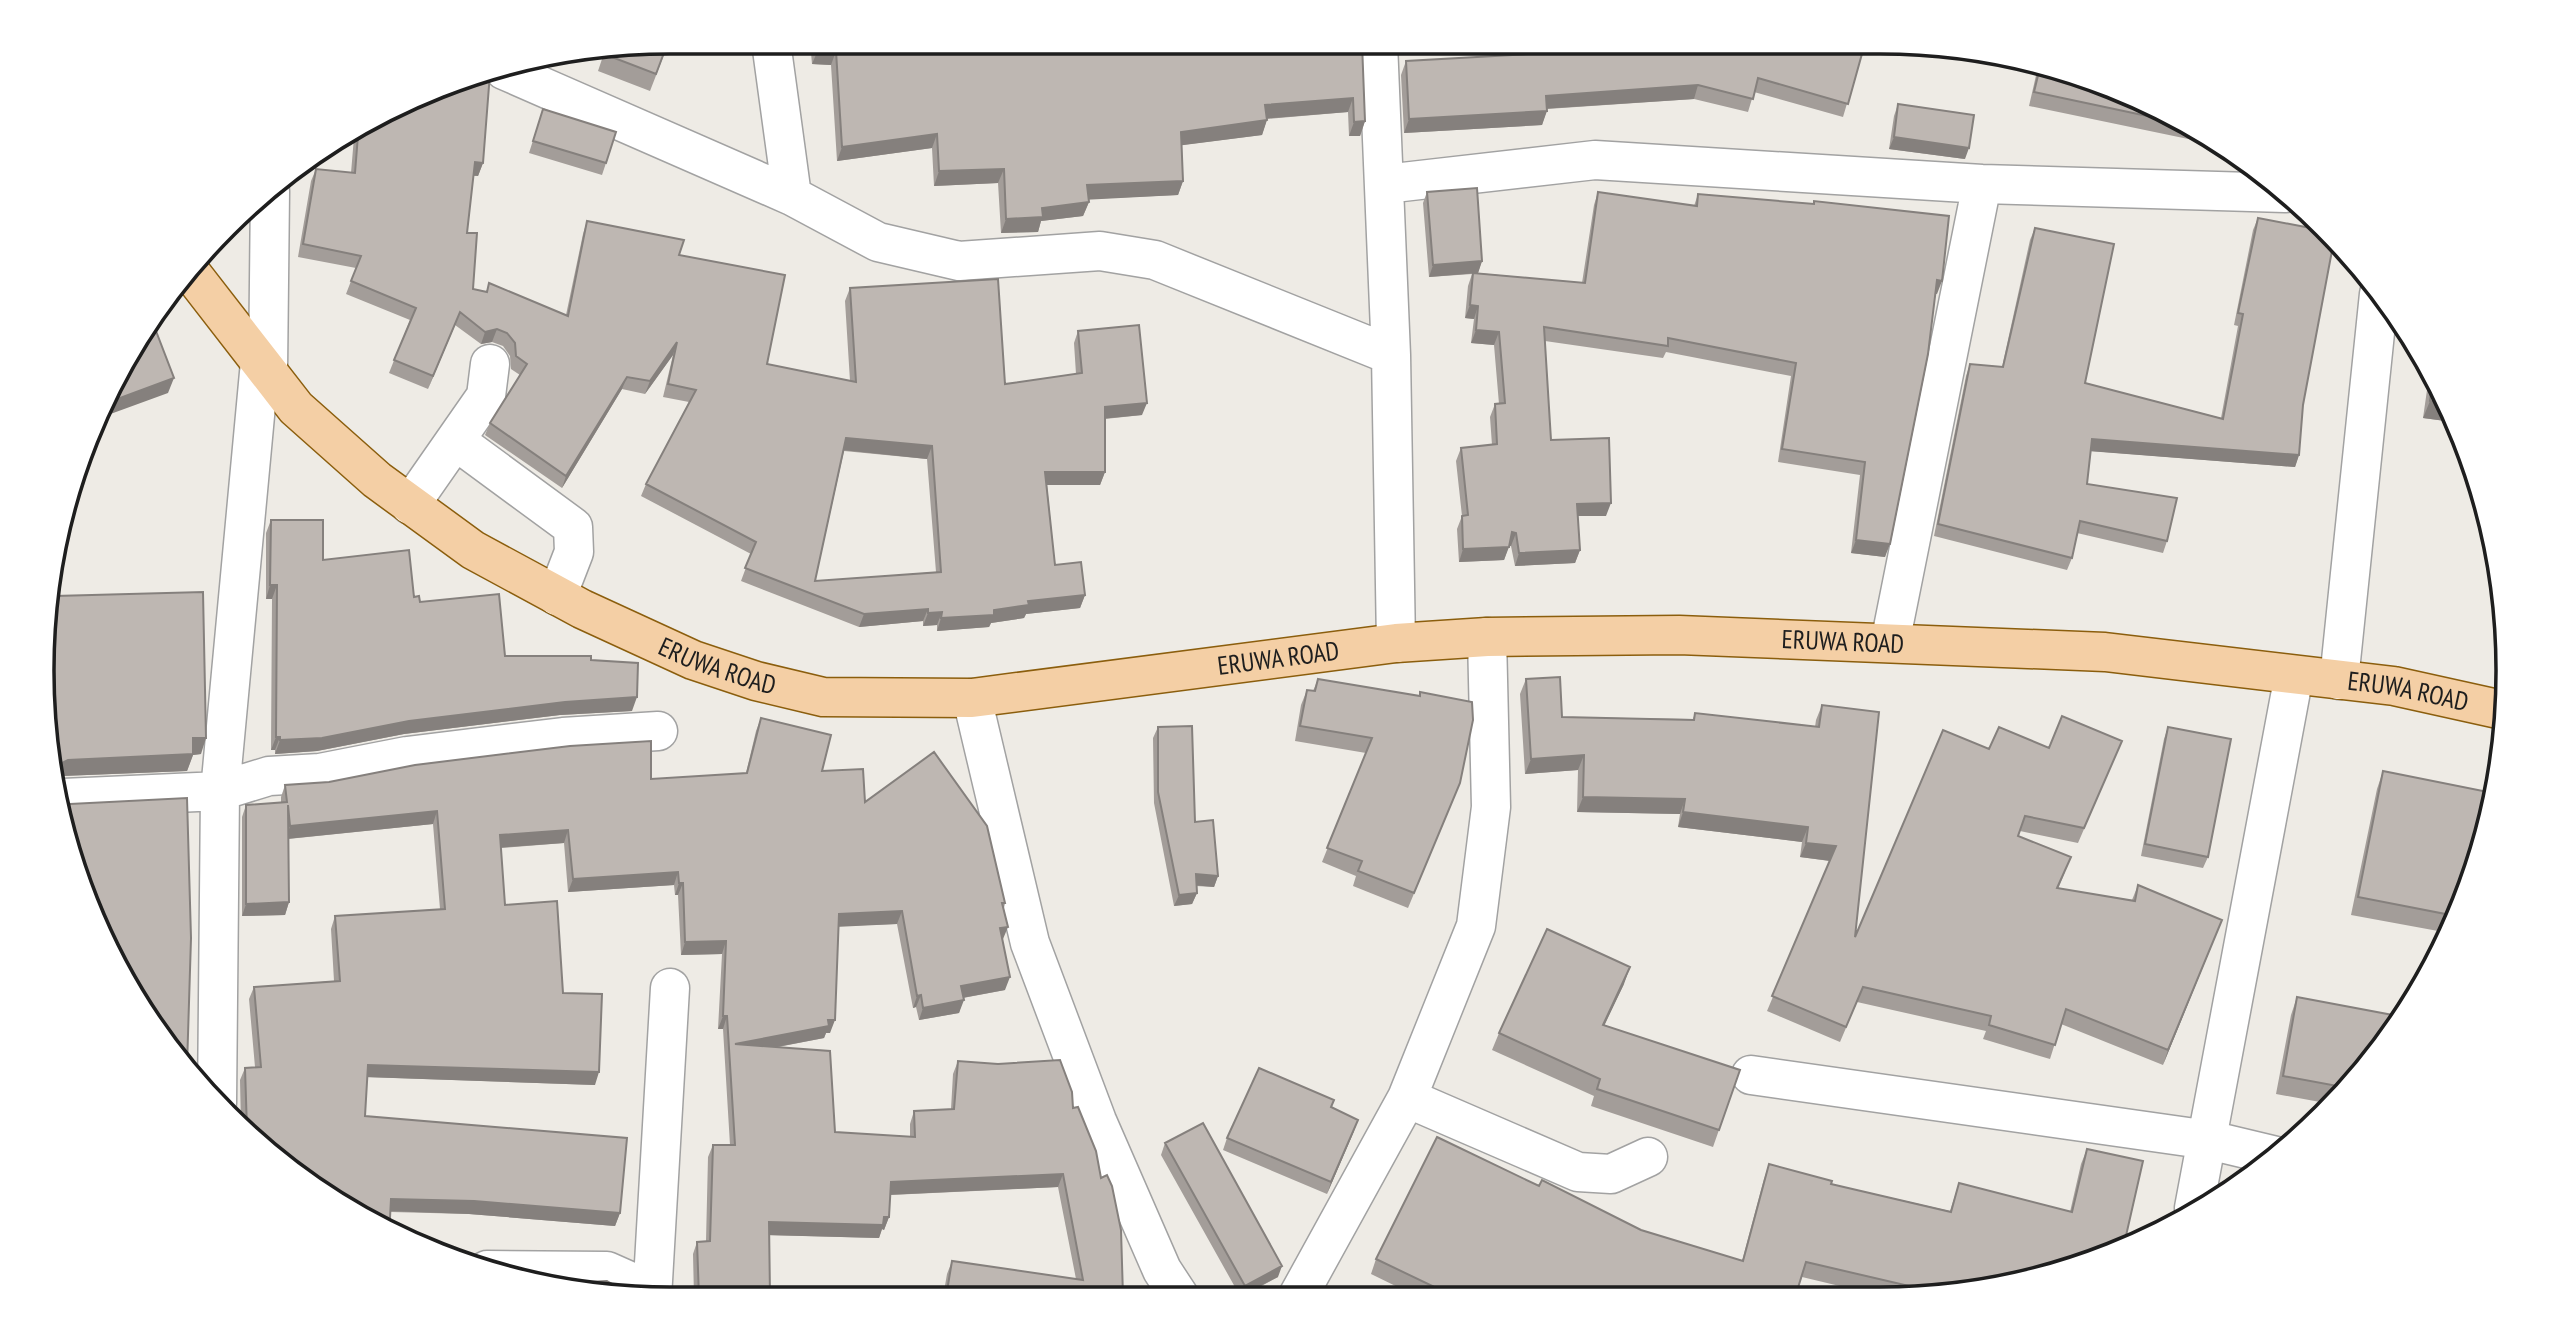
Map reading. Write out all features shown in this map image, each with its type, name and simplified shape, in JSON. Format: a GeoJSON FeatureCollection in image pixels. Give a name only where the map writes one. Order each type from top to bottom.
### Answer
{"type":"FeatureCollection","features":[{"type":"Feature","properties":{"kind":"main road","name":"ERUWA ROAD"},"geometry":{"type":"LineString","coordinates":[[195,278],[296,408],[377,480],[473,550],[557,596],[693,660],[756,681],[823,697],[972,698],[1396,643],[1487,637],[1679,635],[2105,652],[2394,686],[2494,708]]}},
{"type":"Feature","properties":{"kind":"street"},"geometry":{"type":"LineString","coordinates":[[773,54],[792,196]]}},
{"type":"Feature","properties":{"kind":"street"},"geometry":{"type":"LineString","coordinates":[[1379,54],[1391,355],[1396,643]]}},
{"type":"Feature","properties":{"kind":"street"},"geometry":{"type":"LineString","coordinates":[[514,74],[792,196],[878,242],[959,261],[1100,251],[1155,260],[1391,355]]}},
{"type":"Feature","properties":{"kind":"street"},"geometry":{"type":"LineString","coordinates":[[1385,184],[1595,160],[1982,184],[2268,192]]}},
{"type":"Feature","properties":{"kind":"street"},"geometry":{"type":"LineString","coordinates":[[1890,643],[1982,184]]}},
{"type":"Feature","properties":{"kind":"street"},"geometry":{"type":"LineString","coordinates":[[217,1088],[220,791],[264,366],[270,202]]}},
{"type":"Feature","properties":{"kind":"street"},"geometry":{"type":"LineString","coordinates":[[2339,680],[2378,308]]}},
{"type":"Feature","properties":{"kind":"street"},"geometry":{"type":"LineString","coordinates":[[410,505],[486,396],[490,364]]}},
{"type":"Feature","properties":{"kind":"street"},"geometry":{"type":"LineString","coordinates":[[456,441],[573,527],[574,552],[557,596]]}},
{"type":"Feature","properties":{"kind":"street"},"geometry":{"type":"LineString","coordinates":[[1303,1287],[1407,1097],[1476,926],[1491,807],[1487,637]]}},
{"type":"Feature","properties":{"kind":"street"},"geometry":{"type":"LineString","coordinates":[[2196,1199],[2294,675]]}},
{"type":"Feature","properties":{"kind":"street"},"geometry":{"type":"LineString","coordinates":[[972,698],[1030,943],[1097,1121],[1163,1270],[1173,1287]]}},
{"type":"Feature","properties":{"kind":"street"},"geometry":{"type":"LineString","coordinates":[[68,798],[220,791],[269,776],[320,773],[407,756],[563,737],[658,731]]}},
{"type":"Feature","properties":{"kind":"street"},"geometry":{"type":"LineString","coordinates":[[653,1286],[670,988]]}},
{"type":"Feature","properties":{"kind":"street"},"geometry":{"type":"LineString","coordinates":[[1751,1075],[2209,1140],[2263,1153]]}},
{"type":"Feature","properties":{"kind":"street"},"geometry":{"type":"LineString","coordinates":[[1407,1097],[1578,1172],[1611,1174],[1648,1157]]}},
{"type":"Feature","properties":{"kind":"street"},"geometry":{"type":"LineString","coordinates":[[530,1270],[607,1271],[635,1285]]}},
{"type":"Feature","properties":{"kind":"building"},"geometry":{"type":"Polygon","coordinates":[[[663,54],[656,74],[613,58],[663,54]]]}},
{"type":"Feature","properties":{"kind":"building"},"geometry":{"type":"Polygon","coordinates":[[[836,54],[1362,54],[1365,121],[1354,122],[1353,98],[1265,105],[1267,120],[1181,132],[1183,181],[1087,185],[1089,202],[1042,208],[1043,217],[1006,219],[1004,169],[939,171],[937,134],[842,147],[836,54]]]}},
{"type":"Feature","properties":{"kind":"building"},"geometry":{"type":"Polygon","coordinates":[[[1530,54],[1862,54],[1848,104],[1758,78],[1753,99],[1698,85],[1546,96],[1547,111],[1409,119],[1406,61],[1530,54]]]}},
{"type":"Feature","properties":{"kind":"building"},"geometry":{"type":"Polygon","coordinates":[[[2038,75],[2078,87],[2148,116],[2034,92],[2038,75]]]}},
{"type":"Feature","properties":{"kind":"building"},"geometry":{"type":"Polygon","coordinates":[[[489,82],[483,163],[475,162],[467,233],[477,233],[473,289],[487,292],[489,283],[568,316],[587,221],[684,240],[679,255],[785,275],[767,364],[856,382],[850,288],[998,279],[1005,384],[1082,373],[1078,331],[1139,325],[1147,403],[1105,407],[1105,472],[1045,472],[1055,565],[1081,562],[1085,595],[1028,601],[1029,605],[994,610],[994,615],[941,618],[942,612],[928,613],[928,609],[864,614],[745,568],[756,542],[646,484],[696,390],[668,384],[677,342],[650,381],[627,377],[566,476],[490,423],[527,364],[516,356],[515,343],[507,333],[497,329],[485,332],[460,312],[433,376],[394,360],[416,308],[351,281],[361,256],[303,244],[316,169],[355,173],[358,140],[435,101],[489,82]],[[846,438],[815,581],[941,572],[932,446],[846,438]]]}},
{"type":"Feature","properties":{"kind":"building"},"geometry":{"type":"Polygon","coordinates":[[[1898,104],[1974,115],[1969,148],[1894,137],[1898,104]]]}},
{"type":"Feature","properties":{"kind":"building"},"geometry":{"type":"Polygon","coordinates":[[[543,109],[616,132],[606,163],[533,141],[543,109]]]}},
{"type":"Feature","properties":{"kind":"building"},"geometry":{"type":"Polygon","coordinates":[[[1477,188],[1482,261],[1433,265],[1427,192],[1477,188]]]}},
{"type":"Feature","properties":{"kind":"building"},"geometry":{"type":"Polygon","coordinates":[[[1598,192],[1697,206],[1698,194],[1814,204],[1814,201],[1949,216],[1942,281],[1937,280],[1928,354],[1890,544],[1856,540],[1865,462],[1782,449],[1796,363],[1668,338],[1668,346],[1544,327],[1551,440],[1609,438],[1611,503],[1577,504],[1580,550],[1519,553],[1516,533],[1512,532],[1509,547],[1463,549],[1462,516],[1468,515],[1461,448],[1497,444],[1495,404],[1505,403],[1499,332],[1476,330],[1478,306],[1470,305],[1473,273],[1585,283],[1598,192]]]}},
{"type":"Feature","properties":{"kind":"building"},"geometry":{"type":"Polygon","coordinates":[[[2258,218],[2307,227],[2332,252],[2303,405],[2299,455],[2092,439],[2087,484],[2177,498],[2167,541],[2080,521],[2072,558],[1938,524],[1970,364],[2003,367],[2035,228],[2114,244],[2085,383],[2223,419],[2243,314],[2238,313],[2258,218]]]}},
{"type":"Feature","properties":{"kind":"building"},"geometry":{"type":"Polygon","coordinates":[[[156,331],[174,378],[118,399],[156,331]]]}},
{"type":"Feature","properties":{"kind":"building"},"geometry":{"type":"Polygon","coordinates":[[[271,520],[323,520],[323,560],[409,550],[414,597],[419,596],[420,602],[499,594],[505,656],[591,656],[591,660],[638,663],[637,697],[565,702],[409,721],[322,738],[280,740],[280,737],[276,737],[277,585],[270,585],[271,520]]]}},
{"type":"Feature","properties":{"kind":"building"},"geometry":{"type":"Polygon","coordinates":[[[203,592],[206,738],[193,738],[193,754],[68,760],[62,763],[54,670],[59,596],[203,592]]]}},
{"type":"Feature","properties":{"kind":"building"},"geometry":{"type":"Polygon","coordinates":[[[1560,677],[1562,717],[1694,720],[1695,713],[1819,727],[1822,705],[1879,712],[1855,937],[1943,730],[1989,749],[1999,727],[2049,748],[2062,716],[2122,741],[2084,828],[2025,816],[2018,836],[2071,857],[2057,888],[2135,901],[2138,885],[2222,920],[2168,1050],[2066,1009],[2055,1045],[1989,1025],[1991,1016],[1863,987],[1846,1027],[1772,996],[1836,846],[1806,843],[1808,827],[1683,812],[1685,799],[1583,797],[1584,755],[1531,759],[1526,679],[1560,677]]]}},
{"type":"Feature","properties":{"kind":"building"},"geometry":{"type":"Polygon","coordinates":[[[1318,679],[1420,696],[1420,692],[1472,702],[1473,720],[1460,783],[1414,893],[1358,871],[1362,861],[1327,848],[1372,738],[1300,726],[1307,690],[1315,691],[1318,679]]]}},
{"type":"Feature","properties":{"kind":"building"},"geometry":{"type":"Polygon","coordinates":[[[761,718],[831,735],[822,771],[863,769],[865,802],[934,752],[987,826],[1005,903],[1002,903],[1008,927],[1000,928],[1010,977],[961,986],[964,1000],[923,1008],[921,995],[917,996],[902,911],[839,914],[835,1020],[828,1020],[829,1026],[735,1044],[830,1051],[835,1132],[915,1137],[914,1111],[954,1109],[958,1061],[998,1064],[1060,1060],[1072,1092],[1073,1108],[1078,1107],[1096,1151],[1101,1178],[1107,1175],[1112,1186],[1121,1230],[1123,1287],[948,1287],[952,1261],[1083,1280],[1063,1174],[891,1182],[889,1217],[884,1217],[883,1225],[769,1222],[770,1287],[699,1287],[697,1242],[710,1241],[713,1145],[735,1145],[727,1016],[723,1016],[726,941],[685,942],[683,883],[679,883],[678,872],[573,879],[568,830],[500,835],[505,905],[557,901],[563,993],[602,994],[599,1072],[368,1065],[365,1116],[627,1138],[620,1213],[474,1201],[391,1199],[388,1218],[328,1183],[264,1134],[247,1117],[245,1068],[261,1067],[254,987],[340,981],[335,916],[445,909],[437,811],[290,826],[288,805],[289,902],[246,904],[246,805],[287,802],[285,785],[329,782],[415,765],[570,746],[651,741],[651,779],[747,773],[761,718]]]}},
{"type":"Feature","properties":{"kind":"building"},"geometry":{"type":"Polygon","coordinates":[[[1192,726],[1195,822],[1213,820],[1218,876],[1196,874],[1197,893],[1179,895],[1158,792],[1158,727],[1192,726]]]}},
{"type":"Feature","properties":{"kind":"building"},"geometry":{"type":"Polygon","coordinates":[[[2168,727],[2231,739],[2208,857],[2145,844],[2168,727]]]}},
{"type":"Feature","properties":{"kind":"building"},"geometry":{"type":"Polygon","coordinates":[[[2383,771],[2484,791],[2463,869],[2445,914],[2358,897],[2383,771]]]}},
{"type":"Feature","properties":{"kind":"building"},"geometry":{"type":"Polygon","coordinates":[[[187,798],[191,938],[187,1053],[158,1013],[118,943],[87,869],[70,804],[187,798]]]}},
{"type":"Feature","properties":{"kind":"building"},"geometry":{"type":"Polygon","coordinates":[[[1547,929],[1630,967],[1603,1025],[1740,1070],[1719,1130],[1597,1089],[1600,1079],[1499,1033],[1547,929]]]}},
{"type":"Feature","properties":{"kind":"building"},"geometry":{"type":"Polygon","coordinates":[[[2297,997],[2391,1015],[2335,1086],[2283,1076],[2297,997]]]}},
{"type":"Feature","properties":{"kind":"building"},"geometry":{"type":"Polygon","coordinates":[[[1259,1068],[1334,1100],[1331,1107],[1358,1120],[1331,1182],[1227,1138],[1259,1068]]]}},
{"type":"Feature","properties":{"kind":"building"},"geometry":{"type":"Polygon","coordinates":[[[1203,1123],[1282,1266],[1245,1286],[1165,1143],[1203,1123]]]}},
{"type":"Feature","properties":{"kind":"building"},"geometry":{"type":"Polygon","coordinates":[[[1437,1137],[1539,1186],[1542,1180],[1641,1230],[1743,1261],[1769,1164],[1832,1181],[1831,1184],[1951,1212],[1959,1183],[2072,1212],[2087,1149],[2143,1161],[2126,1235],[2039,1266],[1960,1281],[1908,1286],[1806,1262],[1798,1287],[1434,1287],[1376,1259],[1437,1137]]]}}]}
